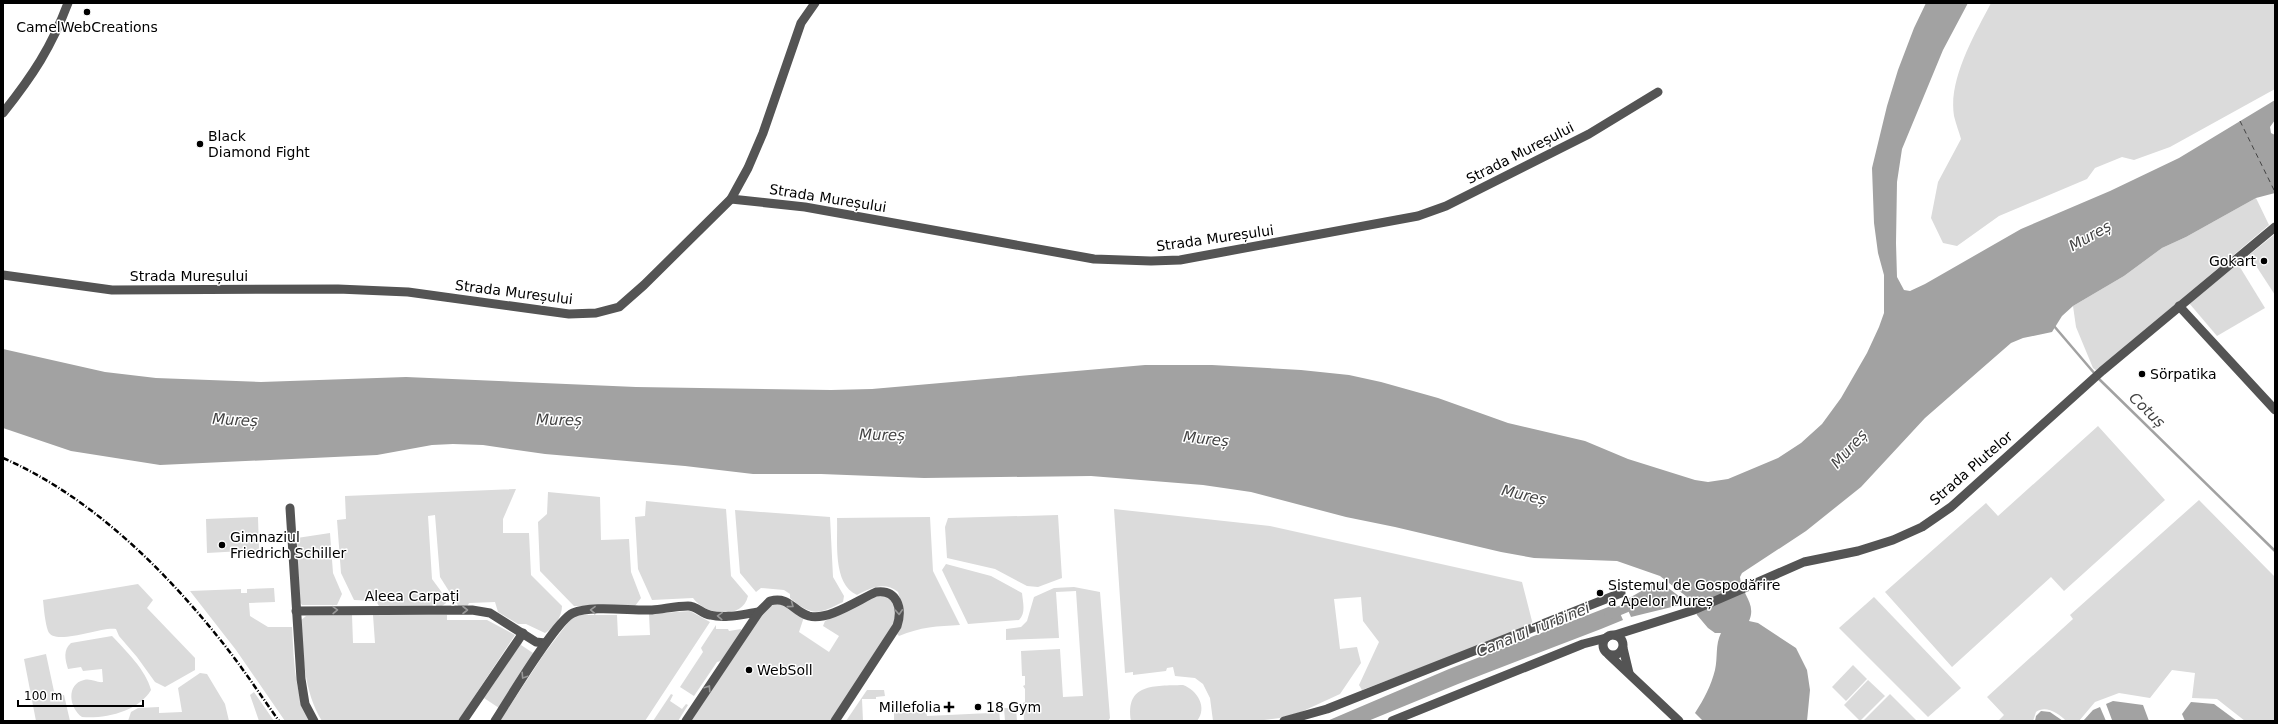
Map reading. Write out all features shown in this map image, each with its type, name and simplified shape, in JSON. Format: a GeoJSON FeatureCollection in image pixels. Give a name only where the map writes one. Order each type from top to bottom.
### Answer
{"type":"FeatureCollection","features":[{"type":"Feature","properties":{"kind":"street"},"geometry":{"type":"LineString","coordinates":[[3,113],[40,64],[59,27],[68,3]]}},
{"type":"Feature","properties":{"kind":"street"},"geometry":{"type":"LineString","coordinates":[[731,199],[748,168],[763,133],[800,23],[815,3]]}},
{"type":"Feature","properties":{"kind":"street","name":"Strada Mureșului"},"geometry":{"type":"LineString","coordinates":[[3,275],[112,290],[338,289],[404,292],[529,310],[569,314],[596,313],[619,307],[632,297],[731,199],[805,207],[1094,258],[1151,262],[1180,260],[1418,216],[1446,206],[1589,134],[1658,92]]}},
{"type":"Feature","properties":{"kind":"street","name":"Strada Plutelor"},"geometry":{"type":"LineString","coordinates":[[1620,642],[1630,632],[1694,610],[1804,562],[1864,549],[1893,540],[1922,527],[1951,507],[2091,380],[2275,227]]}},
{"type":"Feature","properties":{"kind":"street"},"geometry":{"type":"LineString","coordinates":[[2179,306],[2275,410]]}},
{"type":"Feature","properties":{"kind":"street"},"geometry":{"type":"LineString","coordinates":[[290,508],[301,679],[306,704],[314,721]]}},
{"type":"Feature","properties":{"kind":"street"},"geometry":{"type":"LineString","coordinates":[[686,721],[759,612],[770,601],[784,600],[810,616],[824,617],[876,592],[884,590],[890,593],[897,600],[900,612],[897,626],[835,721]]}},
{"type":"Feature","properties":{"kind":"street"},"geometry":{"type":"LineString","coordinates":[[1284,721],[1327,709],[1621,593]]}},
{"type":"Feature","properties":{"kind":"street"},"geometry":{"type":"LineString","coordinates":[[496,721],[545,643],[566,617],[573,612],[586,610],[651,610],[691,606],[710,615],[724,617],[759,612]]}},
{"type":"Feature","properties":{"kind":"street","name":"Aleea Carpați"},"geometry":{"type":"LineString","coordinates":[[296,611],[472,610],[490,613],[536,642],[545,643]]}},
{"type":"Feature","properties":{"kind":"street"},"geometry":{"type":"LineString","coordinates":[[463,721],[523,633]]}},
{"type":"Feature","properties":{"kind":"street"},"geometry":{"type":"LineString","coordinates":[[1392,721],[1593,641],[1620,642]]}},
{"type":"Feature","properties":{"kind":"street"},"geometry":{"type":"LineString","coordinates":[[1604,642],[1605,652],[1679,721]]}},
{"type":"Feature","properties":{"kind":"street"},"geometry":{"type":"LineString","coordinates":[[1609,655],[1616,655],[1620,642]]}},
{"type":"Feature","properties":{"kind":"street"},"geometry":{"type":"LineString","coordinates":[[1620,642],[1629,673]]}},
{"type":"Feature","properties":{"kind":"shaded area"},"geometry":{"type":"Polygon","coordinates":[[[1991,3],[2275,3],[2275,89],[2170,147],[2134,160],[2122,157],[2095,168],[2087,179],[1999,216],[1957,246],[1943,243],[1931,218],[1938,182],[1961,139],[1954,116],[1953,102],[1955,87],[1964,57],[1991,3]]]}},
{"type":"Feature","properties":{"kind":"shaded area"},"geometry":{"type":"Polygon","coordinates":[[[2256,198],[2269,225],[2097,371],[2093,368],[2076,327],[2073,306],[2124,276],[2162,248],[2186,237],[2256,198]]]}},
{"type":"Feature","properties":{"kind":"shaded area","name":"Gokart"},"geometry":{"type":"Polygon","coordinates":[[[2275,234],[2275,295],[2249,255],[2275,234]]]}},
{"type":"Feature","properties":{"kind":"shaded area"},"geometry":{"type":"Polygon","coordinates":[[[2238,264],[2265,308],[2217,336],[2189,303],[2238,264]]]}},
{"type":"Feature","properties":{"kind":"shaded area"},"geometry":{"type":"Polygon","coordinates":[[[2098,426],[2165,500],[2064,591],[2051,577],[1952,667],[1885,592],[1986,503],[1998,516],[2098,426]]]}},
{"type":"Feature","properties":{"kind":"shaded area"},"geometry":{"type":"Polygon","coordinates":[[[516,489],[503,519],[503,533],[529,533],[531,575],[562,606],[559,618],[548,631],[545,633],[526,624],[518,624],[498,612],[495,602],[469,603],[467,607],[459,607],[440,577],[435,515],[428,516],[432,579],[446,598],[446,603],[442,606],[379,606],[376,601],[354,600],[341,573],[337,520],[346,519],[345,496],[516,489]]]}},
{"type":"Feature","properties":{"kind":"shaded area"},"geometry":{"type":"Polygon","coordinates":[[[548,492],[600,497],[601,540],[629,539],[631,572],[641,598],[635,606],[574,606],[540,571],[538,522],[547,514],[548,492]]]}},
{"type":"Feature","properties":{"kind":"shaded area"},"geometry":{"type":"Polygon","coordinates":[[[2199,500],[2275,577],[2275,721],[2245,721],[2217,699],[2192,698],[2195,673],[2172,670],[2150,698],[2119,693],[2095,702],[2079,721],[2066,721],[2060,715],[2044,709],[2036,712],[2033,721],[1998,721],[2004,715],[1987,697],[2073,619],[2070,615],[2199,500]]]}},
{"type":"Feature","properties":{"kind":"shaded area"},"geometry":{"type":"Polygon","coordinates":[[[646,501],[726,509],[731,576],[748,596],[744,604],[739,609],[723,613],[714,611],[699,604],[693,598],[652,600],[638,569],[635,517],[645,516],[646,501]]]}},
{"type":"Feature","properties":{"kind":"shaded area"},"geometry":{"type":"Polygon","coordinates":[[[1114,509],[1270,526],[1522,582],[1533,625],[1362,690],[1359,685],[1379,642],[1363,621],[1361,597],[1334,599],[1340,649],[1357,647],[1361,663],[1340,694],[1301,712],[1280,718],[1256,721],[1213,721],[1210,698],[1203,684],[1195,678],[1175,676],[1173,667],[1167,668],[1166,671],[1133,675],[1133,672],[1125,673],[1114,509]]]}},
{"type":"Feature","properties":{"kind":"shaded area"},"geometry":{"type":"Polygon","coordinates":[[[735,510],[830,517],[833,577],[844,596],[843,602],[828,609],[816,612],[810,611],[798,604],[790,598],[790,594],[784,590],[761,588],[756,592],[740,573],[735,510]]]}},
{"type":"Feature","properties":{"kind":"shaded area"},"geometry":{"type":"Polygon","coordinates":[[[1058,515],[1062,578],[1038,587],[1027,586],[995,569],[947,558],[945,527],[948,518],[1058,515]]]}},
{"type":"Feature","properties":{"kind":"shaded area"},"geometry":{"type":"Polygon","coordinates":[[[258,517],[259,550],[207,553],[206,519],[258,517]]]}},
{"type":"Feature","properties":{"kind":"shaded area"},"geometry":{"type":"Polygon","coordinates":[[[930,517],[933,571],[960,625],[922,629],[899,636],[897,634],[903,608],[898,592],[883,586],[872,588],[857,595],[843,582],[838,561],[837,518],[930,517]]]}},
{"type":"Feature","properties":{"kind":"shaded area"},"geometry":{"type":"Polygon","coordinates":[[[330,533],[333,573],[342,594],[337,605],[302,605],[299,601],[297,538],[330,533]]]}},
{"type":"Feature","properties":{"kind":"shaded area"},"geometry":{"type":"Polygon","coordinates":[[[946,564],[991,576],[1022,593],[1024,608],[1023,614],[1019,620],[968,624],[942,570],[946,564]]]}},
{"type":"Feature","properties":{"kind":"shaded area"},"geometry":{"type":"Polygon","coordinates":[[[138,584],[153,600],[147,608],[195,658],[195,670],[165,687],[155,682],[137,657],[119,636],[116,629],[100,630],[68,637],[52,635],[48,631],[43,600],[138,584]]]}},
{"type":"Feature","properties":{"kind":"shaded area"},"geometry":{"type":"Polygon","coordinates":[[[1074,587],[1100,592],[1110,718],[1108,721],[1024,721],[1023,703],[1025,702],[1025,689],[1023,686],[1025,685],[1025,676],[1022,676],[1021,651],[1060,649],[1063,697],[1083,696],[1076,591],[1056,592],[1059,638],[1006,640],[1006,629],[1021,627],[1027,621],[1034,597],[1054,588],[1074,587]]]}},
{"type":"Feature","properties":{"kind":"shaded area"},"geometry":{"type":"Polygon","coordinates":[[[274,588],[275,602],[249,603],[250,616],[268,627],[292,627],[294,664],[298,687],[310,721],[285,721],[236,650],[190,591],[241,589],[241,593],[247,593],[247,589],[274,588]]]}},
{"type":"Feature","properties":{"kind":"shaded area"},"geometry":{"type":"Polygon","coordinates":[[[875,596],[887,598],[894,603],[896,607],[895,624],[831,721],[691,721],[765,610],[770,606],[780,604],[804,617],[799,632],[829,652],[839,636],[823,626],[825,621],[875,596]]]}},
{"type":"Feature","properties":{"kind":"shaded area"},"geometry":{"type":"Polygon","coordinates":[[[1874,597],[1961,688],[1928,717],[1839,628],[1874,597]]]}},
{"type":"Feature","properties":{"kind":"shaded area"},"geometry":{"type":"Polygon","coordinates":[[[690,611],[710,622],[645,721],[500,721],[544,654],[570,620],[576,615],[617,615],[618,636],[650,635],[649,614],[690,611]]]}},
{"type":"Feature","properties":{"kind":"shaded area"},"geometry":{"type":"Polygon","coordinates":[[[352,615],[353,643],[375,643],[373,615],[447,615],[447,620],[487,620],[515,635],[458,721],[322,721],[311,697],[305,672],[300,621],[306,616],[352,615]]]}},
{"type":"Feature","properties":{"kind":"shaded area"},"geometry":{"type":"Polygon","coordinates":[[[716,625],[716,629],[728,629],[729,631],[741,629],[741,633],[721,661],[717,662],[694,696],[680,687],[703,652],[701,648],[716,625]]]}},
{"type":"Feature","properties":{"kind":"shaded area"},"geometry":{"type":"Polygon","coordinates":[[[112,636],[140,668],[145,675],[151,690],[139,703],[121,712],[101,717],[82,717],[74,708],[72,702],[71,697],[74,686],[78,682],[84,680],[103,682],[102,669],[83,671],[81,667],[68,669],[66,652],[68,646],[71,643],[112,636]]]}},
{"type":"Feature","properties":{"kind":"shaded area"},"geometry":{"type":"Polygon","coordinates":[[[523,640],[521,645],[533,653],[537,649],[499,708],[484,698],[523,640]]]}},
{"type":"Feature","properties":{"kind":"shaded area"},"geometry":{"type":"Polygon","coordinates":[[[46,654],[55,696],[64,695],[70,721],[36,721],[24,659],[46,654]]]}},
{"type":"Feature","properties":{"kind":"shaded area"},"geometry":{"type":"Polygon","coordinates":[[[1853,665],[1867,679],[1846,701],[1832,687],[1853,665]]]}},
{"type":"Feature","properties":{"kind":"shaded area"},"geometry":{"type":"Polygon","coordinates":[[[200,673],[207,674],[225,704],[229,721],[128,721],[131,712],[138,708],[159,707],[159,713],[182,712],[178,688],[200,673]]]}},
{"type":"Feature","properties":{"kind":"shaded area"},"geometry":{"type":"Polygon","coordinates":[[[1868,680],[1885,696],[1860,721],[1844,705],[1868,680]]]}},
{"type":"Feature","properties":{"kind":"shaded area"},"geometry":{"type":"Polygon","coordinates":[[[1183,685],[1193,691],[1201,705],[1200,716],[1197,721],[1131,721],[1130,709],[1133,699],[1137,693],[1152,687],[1183,685]]]}},
{"type":"Feature","properties":{"kind":"shaded area"},"geometry":{"type":"Polygon","coordinates":[[[867,690],[884,690],[885,696],[876,697],[876,699],[862,699],[863,721],[846,721],[867,690]]]}},
{"type":"Feature","properties":{"kind":"shaded area"},"geometry":{"type":"Polygon","coordinates":[[[254,692],[274,721],[259,721],[250,695],[254,692]]]}},
{"type":"Feature","properties":{"kind":"shaded area"},"geometry":{"type":"Polygon","coordinates":[[[671,694],[673,695],[670,701],[682,709],[686,704],[688,705],[678,721],[653,721],[671,694]]]}},
{"type":"Feature","properties":{"kind":"shaded area"},"geometry":{"type":"Polygon","coordinates":[[[1890,694],[1917,721],[1863,721],[1890,694]]]}},
{"type":"Feature","properties":{"kind":"shaded area"},"geometry":{"type":"Polygon","coordinates":[[[1004,708],[1016,708],[1017,721],[1005,721],[1004,708]]]}},
{"type":"Feature","properties":{"kind":"shaded area"},"geometry":{"type":"Polygon","coordinates":[[[999,709],[1000,721],[894,721],[894,713],[926,712],[927,716],[990,713],[990,710],[999,709]]]}},
{"type":"Feature","properties":{"kind":"water","name":"Mureș"},"geometry":{"type":"Polygon","coordinates":[[[1926,3],[1968,3],[1943,50],[1902,149],[1897,182],[1896,243],[1897,277],[1904,290],[1910,291],[1925,284],[2021,229],[2110,191],[2179,158],[2275,100],[2275,120],[2270,127],[2271,133],[2275,135],[2275,193],[2256,198],[2186,237],[2162,248],[2124,276],[2073,306],[2062,316],[2052,332],[2023,338],[2011,343],[1925,418],[1861,487],[1806,531],[1742,573],[1740,577],[1741,583],[1751,609],[1749,621],[1758,623],[1796,648],[1807,670],[1810,690],[1807,721],[1703,721],[1695,713],[1707,692],[1713,676],[1716,665],[1718,642],[1721,633],[1715,633],[1708,628],[1697,615],[1691,600],[1660,576],[1617,561],[1534,558],[1501,552],[1346,517],[1251,492],[1203,485],[1091,476],[924,478],[821,474],[753,474],[685,466],[545,454],[483,445],[453,444],[432,445],[377,455],[160,465],[71,451],[3,428],[3,349],[105,372],[156,378],[261,382],[406,377],[636,387],[831,390],[872,389],[1145,365],[1212,365],[1301,370],[1349,375],[1381,382],[1438,398],[1508,423],[1585,441],[1628,459],[1695,480],[1708,482],[1728,479],[1778,458],[1801,443],[1822,424],[1841,398],[1867,353],[1879,327],[1884,313],[1884,275],[1878,253],[1874,223],[1872,168],[1887,106],[1898,70],[1914,28],[1926,3]]]}},
{"type":"Feature","properties":{"kind":"water"},"geometry":{"type":"Polygon","coordinates":[[[1659,581],[1688,603],[1631,617],[1624,601],[1659,581]]]}},
{"type":"Feature","properties":{"kind":"water","name":"Canalul Turbinei"},"geometry":{"type":"Polygon","coordinates":[[[1616,604],[1623,620],[1601,629],[1458,684],[1368,721],[1327,721],[1449,669],[1616,604]]]}},
{"type":"Feature","properties":{"kind":"water"},"geometry":{"type":"Polygon","coordinates":[[[2113,701],[2143,705],[2149,721],[2112,720],[2106,704],[2113,701]]]}},
{"type":"Feature","properties":{"kind":"water"},"geometry":{"type":"Polygon","coordinates":[[[2191,702],[2214,704],[2237,721],[2185,721],[2182,714],[2191,702]]]}},
{"type":"Feature","properties":{"kind":"water"},"geometry":{"type":"Polygon","coordinates":[[[2100,707],[2106,721],[2083,721],[2093,710],[2100,707]]]}},
{"type":"Feature","properties":{"kind":"water"},"geometry":{"type":"Polygon","coordinates":[[[2041,711],[2050,712],[2063,721],[2035,721],[2036,716],[2041,711]]]}},
{"type":"Feature","properties":{"kind":"waterway","name":"Cotuș"},"geometry":{"type":"LineString","coordinates":[[2054,326],[2095,374]]}},
{"type":"Feature","properties":{"kind":"waterway","name":"Cotuș"},"geometry":{"type":"LineString","coordinates":[[2098,378],[2275,551]]}},
{"type":"Feature","properties":{"kind":"waterway","name":"Canalul Turbinei"},"geometry":{"type":"LineString","coordinates":[[1609,615],[1638,603]]}},
{"type":"Feature","properties":{"kind":"ferry route"},"geometry":{"type":"LineString","coordinates":[[2240,121],[2275,192]]}},
{"type":"Feature","properties":{"kind":"railway"},"geometry":{"type":"LineString","coordinates":[[3,458],[34,473],[93,512],[147,559],[196,610],[242,668],[279,721]]}},
{"type":"Feature","properties":{"kind":"place","name":"CamelWebCreations"},"geometry":{"type":"Point","coordinates":[87,12]}},
{"type":"Feature","properties":{"kind":"place","name":"Black Diamond Fight"},"geometry":{"type":"Point","coordinates":[200,144]}},
{"type":"Feature","properties":{"kind":"place","name":"Gokart"},"geometry":{"type":"Point","coordinates":[2264,261]}},
{"type":"Feature","properties":{"kind":"place","name":"Sörpatika"},"geometry":{"type":"Point","coordinates":[2142,374]}},
{"type":"Feature","properties":{"kind":"place","name":"Gimnaziul Friedrich Schiller"},"geometry":{"type":"Point","coordinates":[222,545]}},
{"type":"Feature","properties":{"kind":"place","name":"Sistemul de Gospodărire a Apelor Mureș"},"geometry":{"type":"Point","coordinates":[1600,593]}},
{"type":"Feature","properties":{"kind":"place","name":"WebSoll"},"geometry":{"type":"Point","coordinates":[749,670]}},
{"type":"Feature","properties":{"kind":"place","name":"Millefolia"},"geometry":{"type":"Point","coordinates":[949,707]}},
{"type":"Feature","properties":{"kind":"place","name":"18 Gym"},"geometry":{"type":"Point","coordinates":[978,707]}}]}
